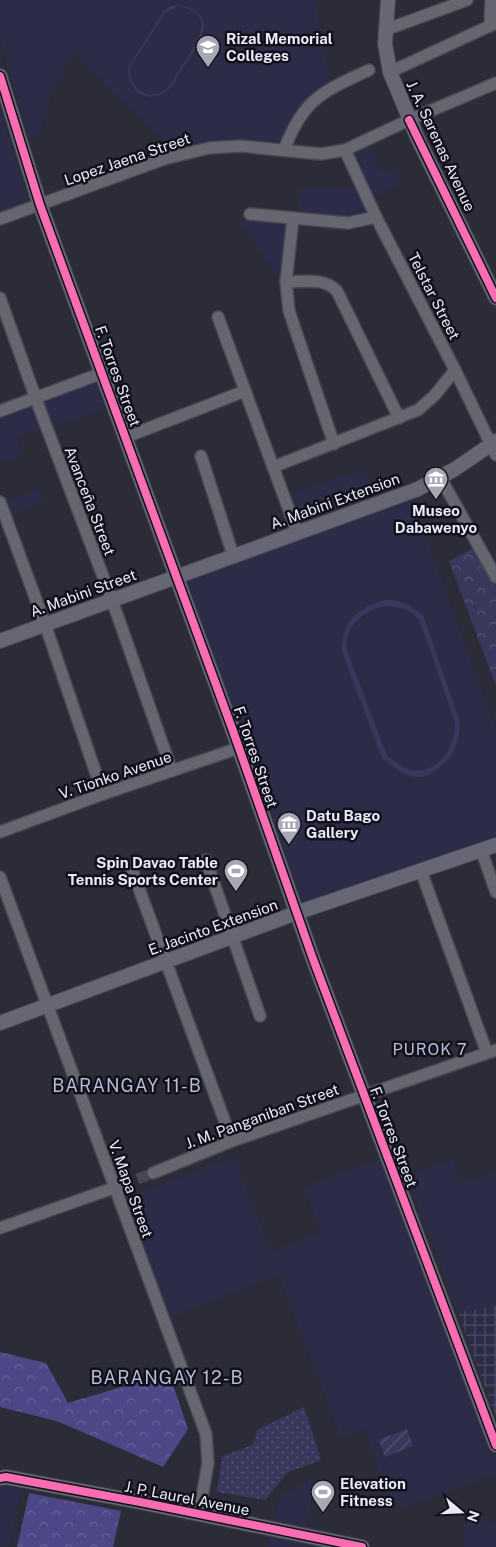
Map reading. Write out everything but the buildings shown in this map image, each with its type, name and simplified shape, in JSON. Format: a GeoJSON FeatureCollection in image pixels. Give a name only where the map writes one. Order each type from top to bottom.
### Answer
{"type":"FeatureCollection","features":[{"type":"Feature","properties":{"kind":"main road","name":"J. A. Sarenas Avenue"},"geometry":{"type":"LineString","coordinates":[[388,0],[385,30],[386,56],[390,72],[409,120],[496,298]]}},
{"type":"Feature","properties":{"kind":"main road","name":"F. Torres Street"},"geometry":{"type":"LineString","coordinates":[[0,76],[40,205],[239,748],[296,913],[363,1096],[427,1259],[496,1445]]}},
{"type":"Feature","properties":{"kind":"main road","name":"A. Mabini Extension"},"geometry":{"type":"LineString","coordinates":[[176,576],[418,489],[494,447]]}},
{"type":"Feature","properties":{"kind":"main road","name":"A. Mabini Street"},"geometry":{"type":"LineString","coordinates":[[0,640],[176,576]]}},
{"type":"Feature","properties":{"kind":"main road","name":"E. Jacinto Extension"},"geometry":{"type":"LineString","coordinates":[[0,1023],[296,913],[496,845]]}},
{"type":"Feature","properties":{"kind":"main road","name":"J. P. Laurel Avenue"},"geometry":{"type":"LineString","coordinates":[[2,1477],[199,1514],[358,1547]]}},
{"type":"Feature","properties":{"kind":"street"},"geometry":{"type":"LineString","coordinates":[[385,30],[467,0]]}},
{"type":"Feature","properties":{"kind":"street"},"geometry":{"type":"LineString","coordinates":[[390,72],[493,24],[491,0]]}},
{"type":"Feature","properties":{"kind":"street"},"geometry":{"type":"LineString","coordinates":[[284,150],[298,120],[318,96],[369,70]]}},
{"type":"Feature","properties":{"kind":"street","name":"Lopez Jaena Street"},"geometry":{"type":"LineString","coordinates":[[0,220],[164,160],[197,151],[240,146],[321,154],[344,150],[496,83]]}},
{"type":"Feature","properties":{"kind":"street","name":"Telstar Street"},"geometry":{"type":"LineString","coordinates":[[344,150],[376,218],[494,447]]}},
{"type":"Feature","properties":{"kind":"street"},"geometry":{"type":"LineString","coordinates":[[250,214],[348,223],[376,218]]}},
{"type":"Feature","properties":{"kind":"street"},"geometry":{"type":"LineString","coordinates":[[293,218],[286,282],[289,311],[334,444]]}},
{"type":"Feature","properties":{"kind":"street"},"geometry":{"type":"LineString","coordinates":[[286,282],[324,282],[331,284],[337,291],[399,418]]}},
{"type":"Feature","properties":{"kind":"street","name":"Avanceña Street"},"geometry":{"type":"LineString","coordinates":[[0,298],[112,600],[172,772]]}},
{"type":"Feature","properties":{"kind":"street"},"geometry":{"type":"LineString","coordinates":[[218,317],[297,532]]}},
{"type":"Feature","properties":{"kind":"street"},"geometry":{"type":"LineString","coordinates":[[273,467],[418,410],[435,395],[455,370]]}},
{"type":"Feature","properties":{"kind":"street"},"geometry":{"type":"LineString","coordinates":[[0,411],[102,372]]}},
{"type":"Feature","properties":{"kind":"street"},"geometry":{"type":"LineString","coordinates":[[126,437],[245,391]]}},
{"type":"Feature","properties":{"kind":"street"},"geometry":{"type":"LineString","coordinates":[[201,456],[233,555]]}},
{"type":"Feature","properties":{"kind":"street"},"geometry":{"type":"LineString","coordinates":[[440,477],[496,577]]}},
{"type":"Feature","properties":{"kind":"street"},"geometry":{"type":"LineString","coordinates":[[0,502],[45,624],[103,794]]}},
{"type":"Feature","properties":{"kind":"street","name":"V. Tionko Avenue"},"geometry":{"type":"LineString","coordinates":[[0,832],[103,794],[239,748]]}},
{"type":"Feature","properties":{"kind":"street"},"geometry":{"type":"LineString","coordinates":[[481,850],[496,892]]}},
{"type":"Feature","properties":{"kind":"street"},"geometry":{"type":"LineString","coordinates":[[206,860],[260,1016]]}},
{"type":"Feature","properties":{"kind":"street"},"geometry":{"type":"LineString","coordinates":[[131,867],[232,1142]]}},
{"type":"Feature","properties":{"kind":"street"},"geometry":{"type":"LineString","coordinates":[[421,871],[492,1051]]}},
{"type":"Feature","properties":{"kind":"street","name":"V. Mapa Street"},"geometry":{"type":"LineString","coordinates":[[0,877],[118,1186],[206,1434],[208,1463],[199,1514]]}},
{"type":"Feature","properties":{"kind":"street","name":"J. M. Panganiban Street"},"geometry":{"type":"LineString","coordinates":[[152,1173],[232,1142],[492,1051]]}},
{"type":"Feature","properties":{"kind":"street"},"geometry":{"type":"LineString","coordinates":[[0,1228],[118,1186]]}},
{"type":"Feature","properties":{"kind":"shaded area","name":"Rizal Memorial Colleges"},"geometry":{"type":"Polygon","coordinates":[[[0,0],[315,0],[331,83],[307,100],[281,141],[225,140],[173,149],[72,53],[52,94],[38,137],[29,139],[0,40],[0,0]]]}},
{"type":"Feature","properties":{"kind":"shaded area"},"geometry":{"type":"Polygon","coordinates":[[[0,110],[28,201],[0,212],[0,110]]]}},
{"type":"Feature","properties":{"kind":"shaded area"},"geometry":{"type":"Polygon","coordinates":[[[368,146],[382,173],[393,168],[401,183],[374,197],[382,213],[352,218],[298,214],[300,186],[357,190],[352,155],[368,146]]]}},
{"type":"Feature","properties":{"kind":"shaded area"},"geometry":{"type":"Polygon","coordinates":[[[239,219],[282,223],[288,231],[283,286],[239,219]]]}},
{"type":"Feature","properties":{"kind":"shaded area"},"geometry":{"type":"Polygon","coordinates":[[[95,381],[105,408],[52,428],[42,402],[95,381]]]}},
{"type":"Feature","properties":{"kind":"shaded area"},"geometry":{"type":"Polygon","coordinates":[[[34,403],[43,426],[16,437],[22,455],[0,463],[0,416],[34,403]]]}},
{"type":"Feature","properties":{"kind":"shaded area"},"geometry":{"type":"Polygon","coordinates":[[[364,470],[376,495],[304,523],[293,492],[364,470]]]}},
{"type":"Feature","properties":{"kind":"shaded area"},"geometry":{"type":"Polygon","coordinates":[[[39,489],[44,502],[9,516],[4,502],[39,489]]]}},
{"type":"Feature","properties":{"kind":"shaded area"},"geometry":{"type":"Polygon","coordinates":[[[412,498],[496,730],[496,836],[303,903],[248,752],[254,747],[255,739],[249,733],[241,732],[186,582],[412,498]]]}},
{"type":"Feature","properties":{"kind":"shaded area"},"geometry":{"type":"Polygon","coordinates":[[[234,1157],[271,1251],[321,1232],[304,1187],[383,1157],[490,1442],[496,1459],[496,1474],[404,1508],[388,1495],[364,1429],[341,1438],[279,1275],[171,1317],[124,1199],[234,1157]]]}},
{"type":"Feature","properties":{"kind":"shaded area"},"geometry":{"type":"Polygon","coordinates":[[[452,1159],[461,1184],[496,1171],[496,1306],[458,1312],[407,1175],[452,1159]]]}},
{"type":"Feature","properties":{"kind":"shaded area"},"geometry":{"type":"Polygon","coordinates":[[[496,1306],[496,1414],[495,1415],[458,1312],[496,1306]]]}},
{"type":"Feature","properties":{"kind":"shaded area"},"geometry":{"type":"Polygon","coordinates":[[[316,1478],[306,1526],[275,1520],[280,1495],[316,1478]]]}},
{"type":"Feature","properties":{"kind":"shaded area"},"geometry":{"type":"Polygon","coordinates":[[[0,1485],[21,1489],[9,1547],[0,1545],[0,1485]]]}},
{"type":"Feature","properties":{"kind":"shaded area"},"geometry":{"type":"Polygon","coordinates":[[[465,1517],[496,1523],[496,1547],[463,1547],[465,1517]]]}},
{"type":"Feature","properties":{"kind":"shaded area"},"geometry":{"type":"Polygon","coordinates":[[[269,1538],[316,1547],[268,1547],[269,1538]]]}},
{"type":"Feature","properties":{"kind":"green space"},"geometry":{"type":"Polygon","coordinates":[[[178,5],[192,9],[200,15],[204,22],[203,31],[195,49],[170,88],[157,96],[150,97],[138,92],[134,88],[128,75],[128,67],[164,11],[170,6],[178,5]],[[178,6],[165,13],[130,67],[132,80],[140,90],[152,95],[158,94],[168,88],[175,78],[194,47],[201,30],[201,22],[198,15],[191,10],[178,6]]]}},
{"type":"Feature","properties":{"kind":"green space"},"geometry":{"type":"Polygon","coordinates":[[[473,548],[496,586],[496,686],[449,561],[473,548]]]}},
{"type":"Feature","properties":{"kind":"green space"},"geometry":{"type":"Polygon","coordinates":[[[385,600],[401,602],[423,615],[460,722],[457,743],[448,760],[425,776],[415,777],[404,773],[382,758],[342,652],[344,633],[348,625],[359,612],[385,600]],[[389,606],[373,610],[359,619],[349,632],[346,648],[387,756],[407,769],[420,770],[437,764],[444,757],[452,741],[455,722],[419,619],[407,610],[389,606]]]}},
{"type":"Feature","properties":{"kind":"green space"},"geometry":{"type":"Polygon","coordinates":[[[0,1352],[46,1363],[68,1403],[169,1373],[188,1429],[163,1467],[57,1421],[0,1407],[0,1352]]]}},
{"type":"Feature","properties":{"kind":"green space"},"geometry":{"type":"Polygon","coordinates":[[[304,1407],[321,1460],[288,1472],[265,1500],[217,1492],[222,1456],[253,1445],[257,1430],[304,1407]]]}},
{"type":"Feature","properties":{"kind":"green space"},"geometry":{"type":"Polygon","coordinates":[[[407,1429],[413,1446],[385,1457],[379,1440],[407,1429]]]}},
{"type":"Feature","properties":{"kind":"green space"},"geometry":{"type":"Polygon","coordinates":[[[29,1493],[121,1511],[113,1547],[17,1547],[29,1493]]]}},
{"type":"Feature","properties":{"kind":"tunnel"},"geometry":{"type":"LineString","coordinates":[[122,1185],[153,1173]]}},
{"type":"Feature","properties":{"kind":"cycle path"},"geometry":{"type":"LineString","coordinates":[[0,76],[40,205],[233,731],[313,959],[496,1445]]}},
{"type":"Feature","properties":{"kind":"cycle path"},"geometry":{"type":"LineString","coordinates":[[409,120],[496,298]]}},
{"type":"Feature","properties":{"kind":"cycle path"},"geometry":{"type":"LineString","coordinates":[[0,1478],[6,1477],[140,1502],[362,1547]]}},
{"type":"Feature","properties":{"kind":"place","name":"Rizal Memorial Colleges"},"geometry":{"type":"Point","coordinates":[208,68]}},
{"type":"Feature","properties":{"kind":"place","name":"Museo Dabawenyo"},"geometry":{"type":"Point","coordinates":[436,500]}},
{"type":"Feature","properties":{"kind":"place","name":"Datu Bago Gallery"},"geometry":{"type":"Point","coordinates":[289,845]}},
{"type":"Feature","properties":{"kind":"place","name":"Spin Davao Table Tennis Sports Center"},"geometry":{"type":"Point","coordinates":[236,892]}},
{"type":"Feature","properties":{"kind":"place","name":"Elevation Fitness"},"geometry":{"type":"Point","coordinates":[323,1513]}},
{"type":"Feature","properties":{"kind":"district","name":"PUROK 7"},"geometry":{"type":"Point","coordinates":[430,1049]}},
{"type":"Feature","properties":{"kind":"district","name":"BARANGAY 11-B"},"geometry":{"type":"Point","coordinates":[127,1085]}},
{"type":"Feature","properties":{"kind":"district","name":"BARANGAY 12-B"},"geometry":{"type":"Point","coordinates":[167,1377]}}]}
